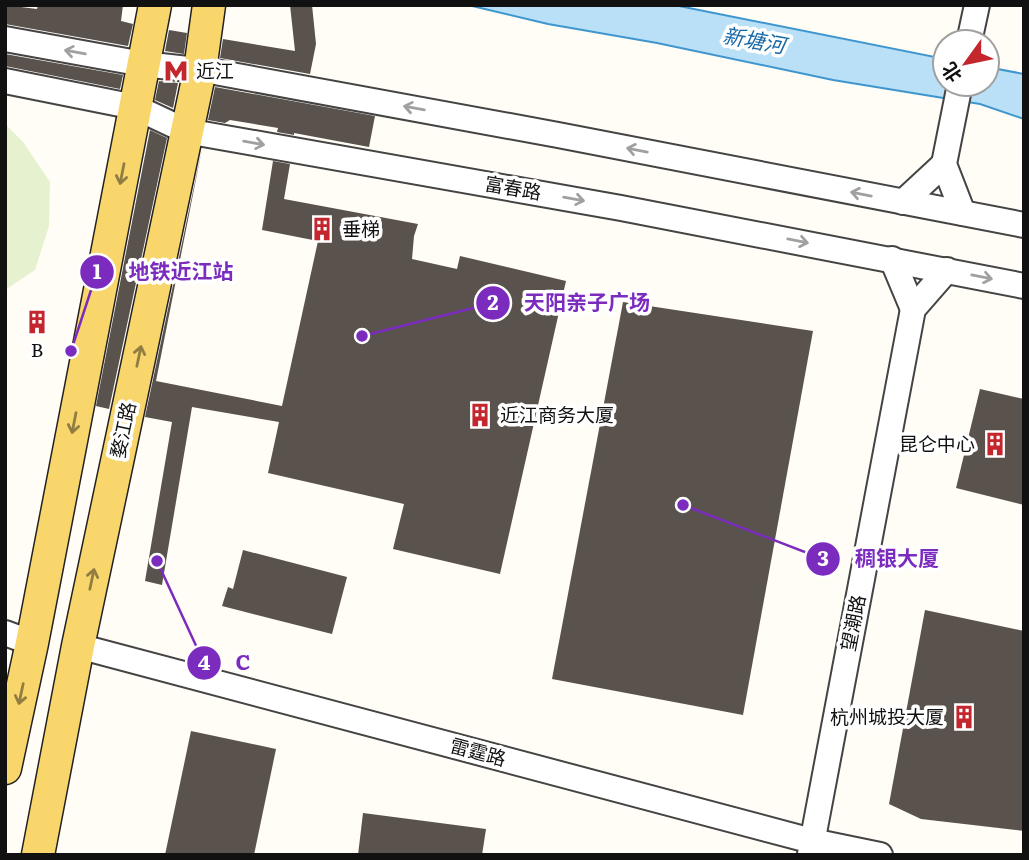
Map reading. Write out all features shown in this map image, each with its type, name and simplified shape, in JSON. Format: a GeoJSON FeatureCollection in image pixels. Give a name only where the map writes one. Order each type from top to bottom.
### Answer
{"type":"FeatureCollection","features":[{"type":"Feature","properties":{"kind":"main road"},"geometry":{"type":"LineString","coordinates":[[5,768],[19,638],[155,5]]}},
{"type":"Feature","properties":{"kind":"main road","name":"婺江路"},"geometry":{"type":"LineString","coordinates":[[38,855],[78,646],[200,70],[209,5]]}},
{"type":"Feature","properties":{"kind":"street"},"geometry":{"type":"LineString","coordinates":[[972,28],[976,5]]}},
{"type":"Feature","properties":{"kind":"street"},"geometry":{"type":"LineString","coordinates":[[5,39],[143,64],[200,70],[558,135],[1024,225]]}},
{"type":"Feature","properties":{"kind":"street","name":"富春路"},"geometry":{"type":"LineString","coordinates":[[5,80],[135,107],[187,131],[610,206],[1024,286]]}},
{"type":"Feature","properties":{"kind":"street"},"geometry":{"type":"LineString","coordinates":[[957,98],[946,153],[963,213]]}},
{"type":"Feature","properties":{"kind":"street"},"geometry":{"type":"LineString","coordinates":[[904,202],[946,153]]}},
{"type":"Feature","properties":{"kind":"street"},"geometry":{"type":"LineString","coordinates":[[892,259],[913,309],[947,270]]}},
{"type":"Feature","properties":{"kind":"street","name":"望潮路"},"geometry":{"type":"LineString","coordinates":[[811,848],[913,309]]}},
{"type":"Feature","properties":{"kind":"street","name":"雷霆路"},"geometry":{"type":"LineString","coordinates":[[78,646],[811,848],[880,855]]}},
{"type":"Feature","properties":{"kind":"green space"},"geometry":{"type":"Polygon","coordinates":[[[5,124],[23,142],[50,182],[49,226],[35,270],[5,290],[5,124]]]}},
{"type":"Feature","properties":{"kind":"water","name":"新塘河"},"geometry":{"type":"Polygon","coordinates":[[[468,5],[674,5],[931,56],[931,96],[833,80],[657,43],[548,24],[468,5]]]}},
{"type":"Feature","properties":{"kind":"water"},"geometry":{"type":"Polygon","coordinates":[[[1001,70],[1024,74],[1024,119],[980,104],[943,98],[1001,98],[1001,70]]]}},
{"type":"Feature","properties":{"kind":"building"},"geometry":{"type":"Polygon","coordinates":[[[5,5],[37,9],[38,5],[123,5],[121,21],[133,24],[128,46],[5,24],[5,5]]]}},
{"type":"Feature","properties":{"kind":"building"},"geometry":{"type":"Polygon","coordinates":[[[290,5],[312,5],[316,44],[310,74],[220,58],[223,39],[295,51],[290,5]]]}},
{"type":"Feature","properties":{"kind":"building"},"geometry":{"type":"Polygon","coordinates":[[[169,30],[187,33],[184,54],[165,51],[169,30]]]}},
{"type":"Feature","properties":{"kind":"building"},"geometry":{"type":"Polygon","coordinates":[[[5,54],[123,75],[120,89],[5,66],[5,54]]]}},
{"type":"Feature","properties":{"kind":"building"},"geometry":{"type":"Polygon","coordinates":[[[159,81],[178,83],[173,108],[155,100],[159,81]]]}},
{"type":"Feature","properties":{"kind":"building"},"geometry":{"type":"Polygon","coordinates":[[[215,87],[375,116],[369,147],[277,132],[278,128],[230,120],[225,123],[208,120],[215,87]]]}},
{"type":"Feature","properties":{"kind":"building"},"geometry":{"type":"Polygon","coordinates":[[[150,130],[167,138],[109,409],[96,406],[150,130]]]}},
{"type":"Feature","properties":{"kind":"building"},"geometry":{"type":"Polygon","coordinates":[[[202,149],[156,381],[282,406],[318,241],[262,230],[273,161],[290,164],[284,199],[418,224],[412,259],[457,269],[460,256],[566,281],[500,574],[393,549],[404,504],[268,473],[279,422],[192,407],[162,585],[145,581],[172,422],[145,417],[202,149]]]}},
{"type":"Feature","properties":{"kind":"building"},"geometry":{"type":"Polygon","coordinates":[[[623,302],[813,331],[743,715],[552,679],[623,302]]]}},
{"type":"Feature","properties":{"kind":"building","name":"昆仑中心"},"geometry":{"type":"Polygon","coordinates":[[[980,389],[1024,399],[1024,505],[956,488],[980,389]]]}},
{"type":"Feature","properties":{"kind":"building"},"geometry":{"type":"Polygon","coordinates":[[[243,550],[347,577],[332,634],[222,606],[228,587],[233,589],[243,550]]]}},
{"type":"Feature","properties":{"kind":"building","name":"杭州城投大厦"},"geometry":{"type":"Polygon","coordinates":[[[925,610],[1024,631],[1024,831],[921,819],[889,804],[925,610]]]}},
{"type":"Feature","properties":{"kind":"building"},"geometry":{"type":"Polygon","coordinates":[[[191,731],[276,749],[254,855],[165,855],[191,731]]]}},
{"type":"Feature","properties":{"kind":"building"},"geometry":{"type":"Polygon","coordinates":[[[363,813],[486,829],[482,855],[358,855],[363,813]]]}},
{"type":"Feature","properties":{"kind":"place","name":"近江"},"geometry":{"type":"Point","coordinates":[176,71]}},
{"type":"Feature","properties":{"kind":"place","name":"垂梯"},"geometry":{"type":"Point","coordinates":[322,229]}},
{"type":"Feature","properties":{"kind":"place","name":"B"},"geometry":{"type":"Point","coordinates":[37,322]}},
{"type":"Feature","properties":{"kind":"place","name":"天阳亲子广场"},"geometry":{"type":"Point","coordinates":[362,336]}},
{"type":"Feature","properties":{"kind":"place","name":"地铁近江站"},"geometry":{"type":"Point","coordinates":[71,351]}},
{"type":"Feature","properties":{"kind":"place","name":"近江商务大厦"},"geometry":{"type":"Point","coordinates":[480,415]}},
{"type":"Feature","properties":{"kind":"place","name":"昆仑中心"},"geometry":{"type":"Point","coordinates":[995,444]}},
{"type":"Feature","properties":{"kind":"place","name":"稠银大厦"},"geometry":{"type":"Point","coordinates":[683,505]}},
{"type":"Feature","properties":{"kind":"place","name":"C"},"geometry":{"type":"Point","coordinates":[157,561]}},
{"type":"Feature","properties":{"kind":"place","name":"杭州城投大厦"},"geometry":{"type":"Point","coordinates":[964,717]}}]}
